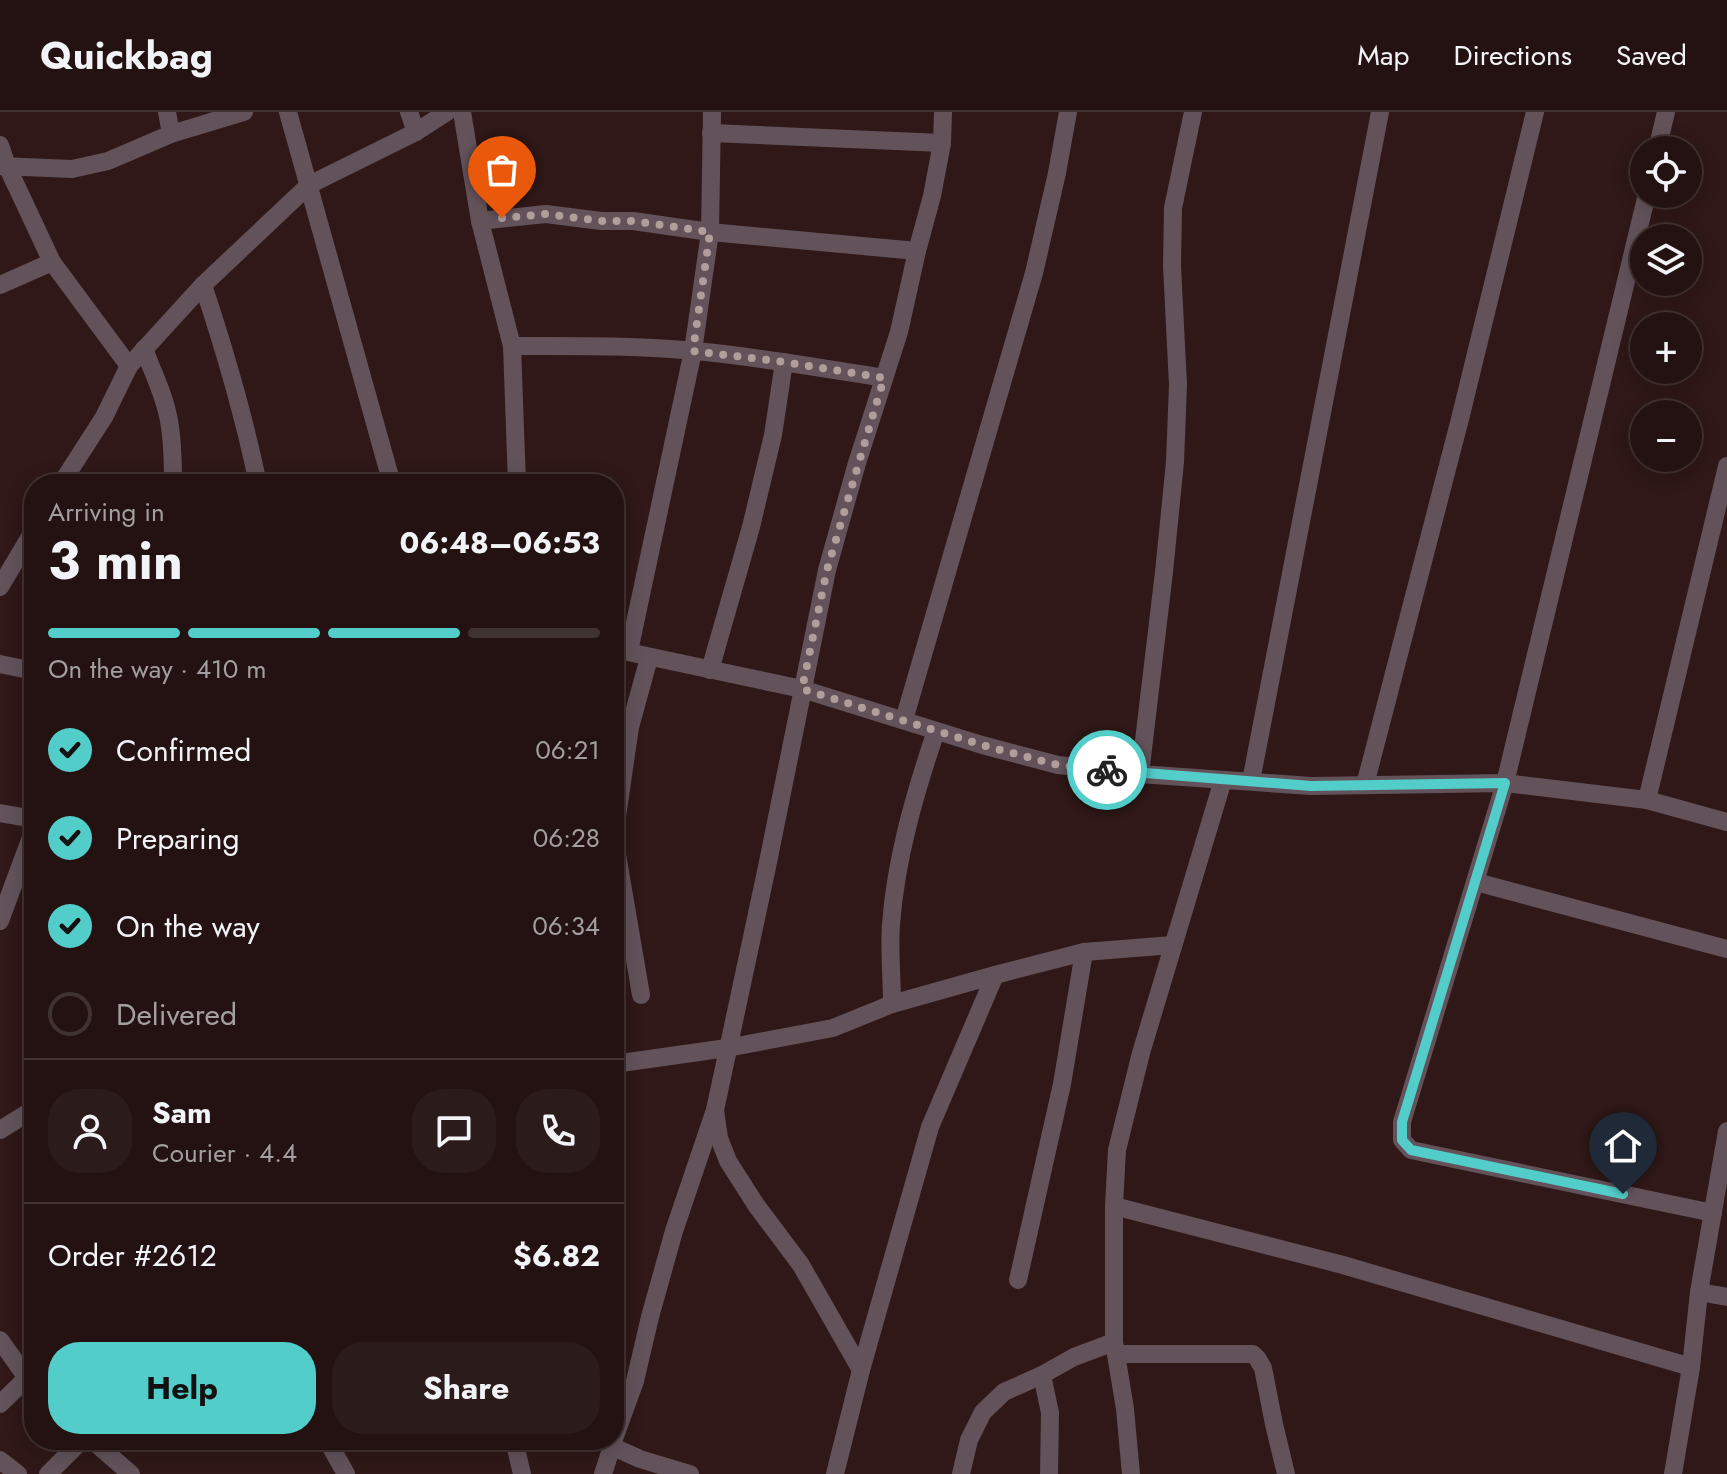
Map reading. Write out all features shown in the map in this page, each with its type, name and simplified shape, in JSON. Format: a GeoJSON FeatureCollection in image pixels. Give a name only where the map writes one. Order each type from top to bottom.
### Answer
{"type":"FeatureCollection","features":[{"type":"Feature","properties":{"kind":"street"},"geometry":{"type":"LineString","coordinates":[[167,112],[171,134]]}},
{"type":"Feature","properties":{"kind":"street"},"geometry":{"type":"LineString","coordinates":[[3,166],[72,169],[108,161],[171,134],[244,112]]}},
{"type":"Feature","properties":{"kind":"street"},"geometry":{"type":"LineString","coordinates":[[288,112],[389,474]]}},
{"type":"Feature","properties":{"kind":"street"},"geometry":{"type":"LineString","coordinates":[[409,112],[416,132]]}},
{"type":"Feature","properties":{"kind":"street"},"geometry":{"type":"LineString","coordinates":[[67,474],[104,417],[129,366],[203,285],[309,185],[416,132],[447,112]]}},
{"type":"Feature","properties":{"kind":"street"},"geometry":{"type":"LineString","coordinates":[[462,112],[480,221],[512,346],[517,474]]}},
{"type":"Feature","properties":{"kind":"street"},"geometry":{"type":"LineString","coordinates":[[624,638],[693,351],[710,232],[712,112]]}},
{"type":"Feature","properties":{"kind":"street"},"geometry":{"type":"LineString","coordinates":[[624,1412],[635,1381],[674,1231],[715,1110],[827,570],[899,332],[932,196],[942,143],[943,112]]}},
{"type":"Feature","properties":{"kind":"street"},"geometry":{"type":"LineString","coordinates":[[904,720],[1034,273],[1068,112]]}},
{"type":"Feature","properties":{"kind":"street"},"geometry":{"type":"LineString","coordinates":[[1140,774],[1175,462],[1178,385],[1172,266],[1173,208],[1193,112]]}},
{"type":"Feature","properties":{"kind":"street"},"geometry":{"type":"LineString","coordinates":[[1251,781],[1380,112]]}},
{"type":"Feature","properties":{"kind":"street"},"geometry":{"type":"LineString","coordinates":[[1365,785],[1535,112]]}},
{"type":"Feature","properties":{"kind":"street"},"geometry":{"type":"LineString","coordinates":[[1660,136],[1666,112]]}},
{"type":"Feature","properties":{"kind":"street"},"geometry":{"type":"LineString","coordinates":[[711,133],[942,143]]}},
{"type":"Feature","properties":{"kind":"street"},"geometry":{"type":"LineString","coordinates":[[0,145],[3,166],[52,262],[129,366]]}},
{"type":"Feature","properties":{"kind":"street"},"geometry":{"type":"LineString","coordinates":[[1644,208],[1505,783],[1402,1122],[1402,1140],[1411,1150],[1713,1213]]}},
{"type":"Feature","properties":{"kind":"street"},"geometry":{"type":"LineString","coordinates":[[480,221],[546,214],[917,251]]}},
{"type":"Feature","properties":{"kind":"street"},"geometry":{"type":"LineString","coordinates":[[0,285],[52,262]]}},
{"type":"Feature","properties":{"kind":"street"},"geometry":{"type":"LineString","coordinates":[[203,285],[247,428],[256,474]]}},
{"type":"Feature","properties":{"kind":"street"},"geometry":{"type":"LineString","coordinates":[[512,346],[693,351],[884,378]]}},
{"type":"Feature","properties":{"kind":"street"},"geometry":{"type":"LineString","coordinates":[[144,349],[169,420],[173,474]]}},
{"type":"Feature","properties":{"kind":"street"},"geometry":{"type":"LineString","coordinates":[[710,670],[751,527],[773,435],[784,362]]}},
{"type":"Feature","properties":{"kind":"street"},"geometry":{"type":"LineString","coordinates":[[1647,800],[1727,466]]}},
{"type":"Feature","properties":{"kind":"street"},"geometry":{"type":"LineString","coordinates":[[0,587],[24,547]]}},
{"type":"Feature","properties":{"kind":"street"},"geometry":{"type":"LineString","coordinates":[[624,651],[802,689],[1058,765],[1311,786],[1505,783],[1647,800],[1727,822]]}},
{"type":"Feature","properties":{"kind":"street"},"geometry":{"type":"LineString","coordinates":[[624,768],[630,727],[649,658]]}},
{"type":"Feature","properties":{"kind":"street"},"geometry":{"type":"LineString","coordinates":[[0,664],[24,669]]}},
{"type":"Feature","properties":{"kind":"street"},"geometry":{"type":"LineString","coordinates":[[892,1004],[891,925],[898,881],[920,779],[936,731]]}},
{"type":"Feature","properties":{"kind":"street"},"geometry":{"type":"LineString","coordinates":[[1131,1474],[1115,1348],[1114,1206],[1117,1150],[1141,1053],[1223,780]]}},
{"type":"Feature","properties":{"kind":"street"},"geometry":{"type":"LineString","coordinates":[[0,813],[24,817]]}},
{"type":"Feature","properties":{"kind":"street"},"geometry":{"type":"LineString","coordinates":[[0,921],[24,856]]}},
{"type":"Feature","properties":{"kind":"street"},"geometry":{"type":"LineString","coordinates":[[1476,882],[1727,949]]}},
{"type":"Feature","properties":{"kind":"street"},"geometry":{"type":"LineString","coordinates":[[624,896],[641,995]]}},
{"type":"Feature","properties":{"kind":"street"},"geometry":{"type":"LineString","coordinates":[[624,1063],[727,1048],[833,1028],[892,1004],[1084,952],[1173,945]]}},
{"type":"Feature","properties":{"kind":"street"},"geometry":{"type":"LineString","coordinates":[[1018,1280],[1062,1084],[1084,952]]}},
{"type":"Feature","properties":{"kind":"street"},"geometry":{"type":"LineString","coordinates":[[835,1474],[930,1127],[995,975]]}},
{"type":"Feature","properties":{"kind":"street"},"geometry":{"type":"LineString","coordinates":[[715,1110],[719,1138],[728,1161],[801,1265],[861,1370]]}},
{"type":"Feature","properties":{"kind":"street"},"geometry":{"type":"LineString","coordinates":[[0,1130],[24,1115]]}},
{"type":"Feature","properties":{"kind":"street"},"geometry":{"type":"LineString","coordinates":[[1673,1474],[1691,1367],[1699,1292],[1727,1131]]}},
{"type":"Feature","properties":{"kind":"street"},"geometry":{"type":"LineString","coordinates":[[1114,1206],[1343,1265],[1691,1367]]}},
{"type":"Feature","properties":{"kind":"street"},"geometry":{"type":"LineString","coordinates":[[1699,1292],[1727,1297]]}},
{"type":"Feature","properties":{"kind":"street"},"geometry":{"type":"LineString","coordinates":[[0,1340],[24,1368]]}},
{"type":"Feature","properties":{"kind":"street"},"geometry":{"type":"LineString","coordinates":[[961,1474],[969,1440],[983,1412],[1004,1392],[1074,1357],[1115,1348],[1253,1354],[1263,1368],[1286,1474]]}},
{"type":"Feature","properties":{"kind":"street"},"geometry":{"type":"LineString","coordinates":[[1042,1375],[1050,1413],[1049,1474]]}},
{"type":"Feature","properties":{"kind":"street"},"geometry":{"type":"LineString","coordinates":[[0,1404],[24,1384]]}},
{"type":"Feature","properties":{"kind":"street"},"geometry":{"type":"LineString","coordinates":[[624,1449],[640,1459],[690,1474]]}},
{"type":"Feature","properties":{"kind":"street"},"geometry":{"type":"LineString","coordinates":[[48,1474],[82,1450]]}},
{"type":"Feature","properties":{"kind":"street"},"geometry":{"type":"LineString","coordinates":[[105,1450],[131,1474]]}},
{"type":"Feature","properties":{"kind":"street"},"geometry":{"type":"LineString","coordinates":[[333,1450],[346,1474]]}},
{"type":"Feature","properties":{"kind":"street"},"geometry":{"type":"LineString","coordinates":[[516,1450],[522,1474]]}},
{"type":"Feature","properties":{"kind":"street"},"geometry":{"type":"LineString","coordinates":[[603,1474],[610,1450]]}},
{"type":"Feature","properties":{"kind":"way so far"},"geometry":{"type":"LineString","coordinates":[[502,218],[546,214],[601,221],[633,221],[710,232],[693,351],[884,378],[827,570],[802,689],[982,745],[1058,765],[1107,770]]}},
{"type":"Feature","properties":{"kind":"route"},"geometry":{"type":"LineString","coordinates":[[1107,770],[1311,786],[1505,783],[1402,1122],[1402,1140],[1411,1150],[1623,1194]]}}]}
